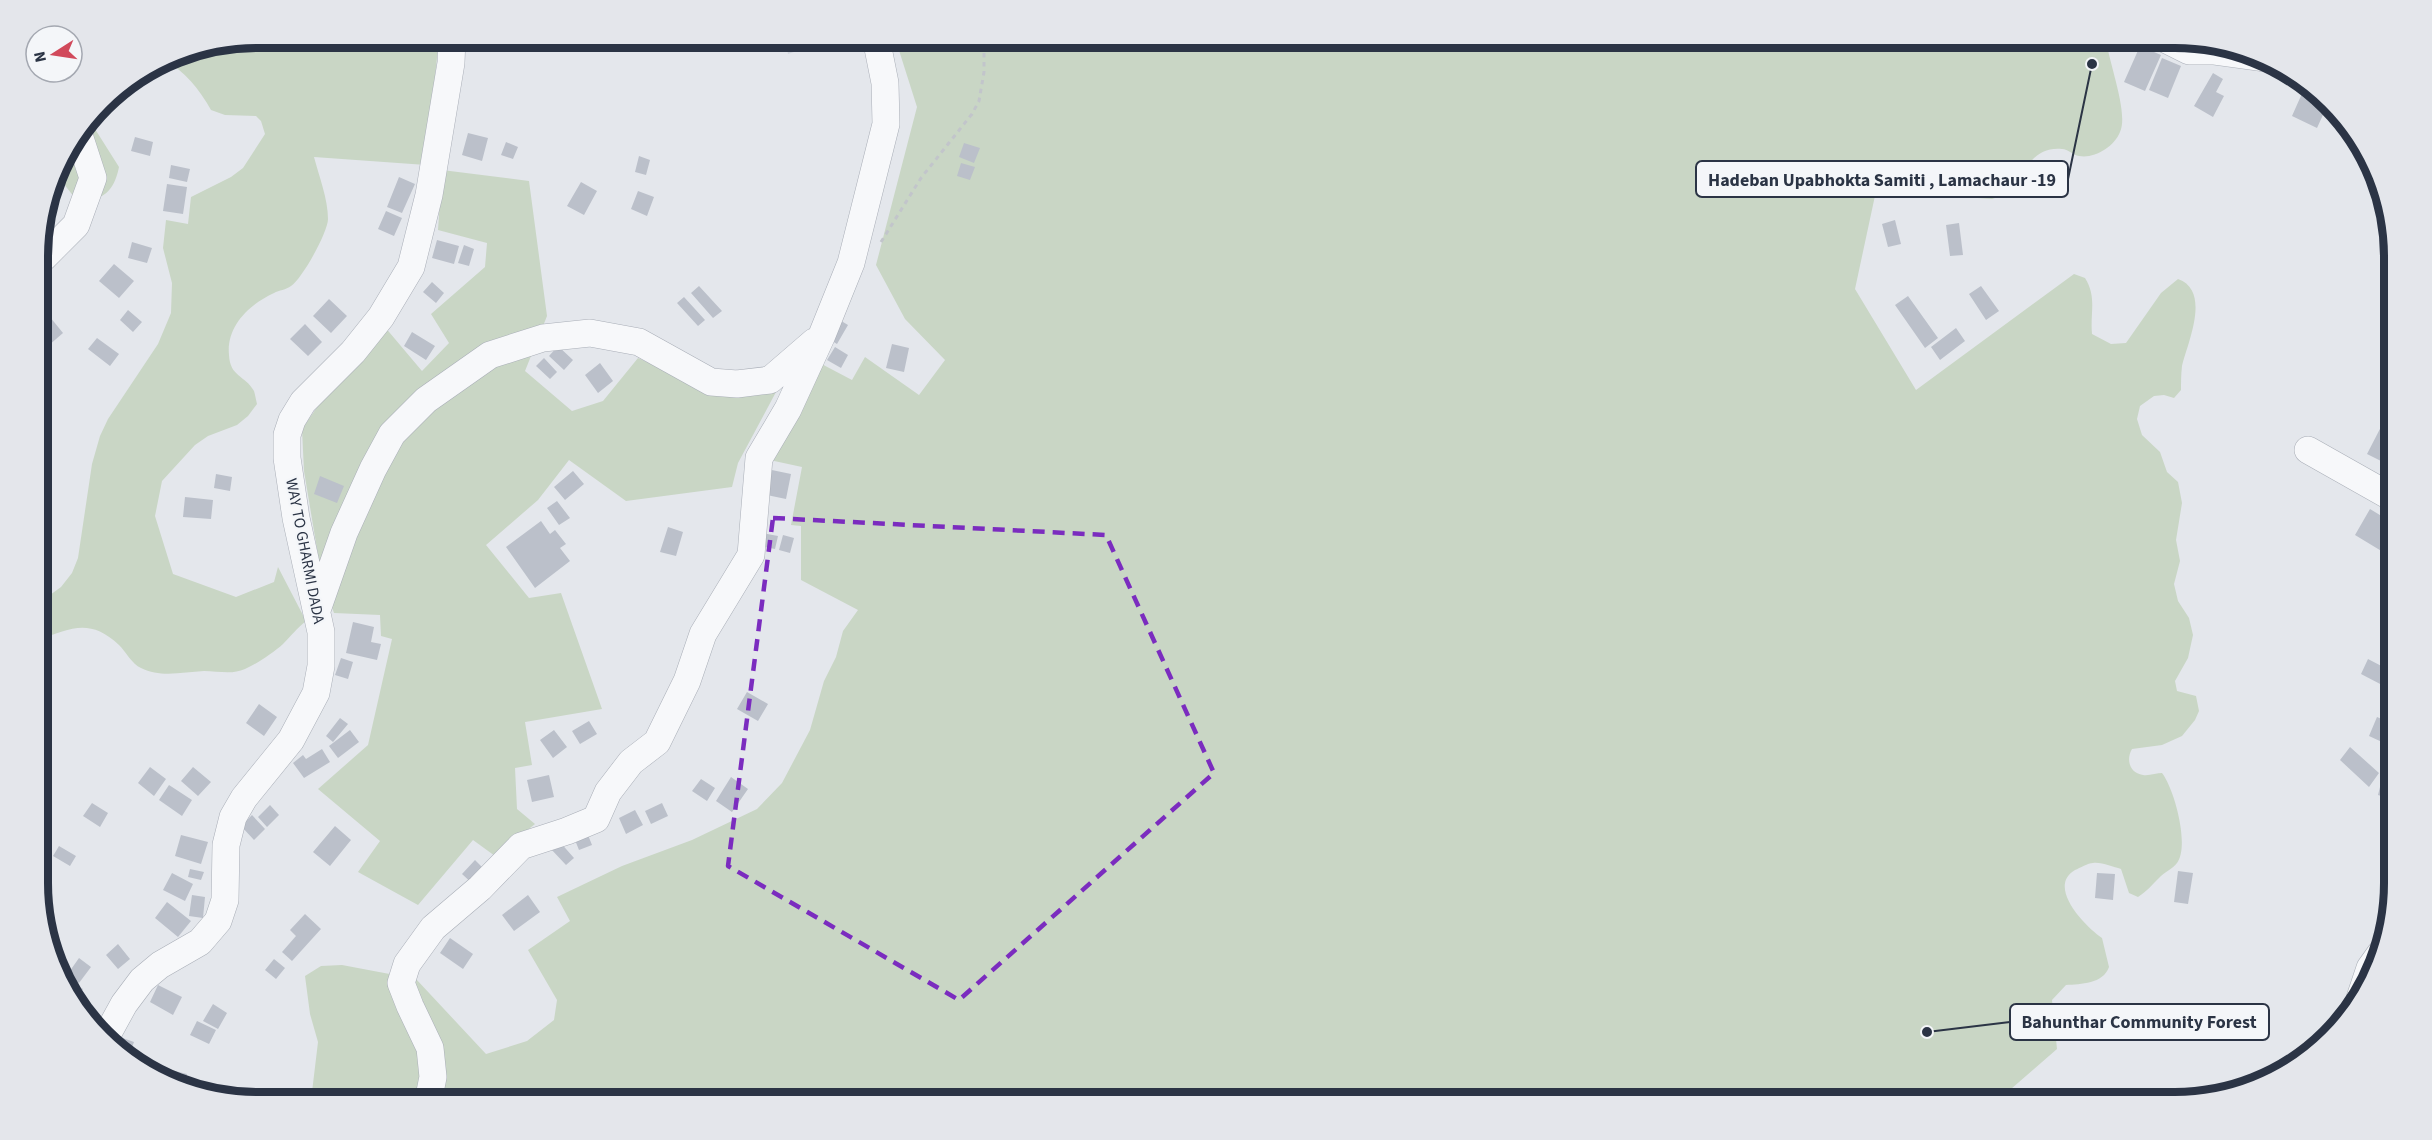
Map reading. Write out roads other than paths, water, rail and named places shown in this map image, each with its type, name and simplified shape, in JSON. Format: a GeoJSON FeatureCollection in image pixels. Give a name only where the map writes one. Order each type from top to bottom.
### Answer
{"type":"FeatureCollection","features":[{"type":"Feature","properties":{"kind":"street","name":"WAY TO GHARMI DADA"},"geometry":{"type":"LineString","coordinates":[[109,1031],[124,1004],[142,980],[160,965],[200,942],[218,921],[225,900],[226,845],[233,817],[240,804],[291,740],[316,693],[322,646],[317,609],[296,518],[287,458],[287,435],[292,420],[303,402],[353,352],[381,317],[411,267],[429,195],[452,48]]}},
{"type":"Feature","properties":{"kind":"street"},"geometry":{"type":"LineString","coordinates":[[430,1092],[433,1077],[430,1048],[401,983],[407,964],[434,928],[480,888],[520,846],[596,819],[608,792],[631,762],[657,742],[687,681],[703,634],[751,555],[759,458],[788,409],[822,335],[850,263],[886,124],[885,83],[878,48]]}},
{"type":"Feature","properties":{"kind":"street"},"geometry":{"type":"LineString","coordinates":[[2184,49],[2189,51],[2209,51]]}},
{"type":"Feature","properties":{"kind":"street"},"geometry":{"type":"LineString","coordinates":[[48,253],[76,225],[93,178],[82,144]]}},
{"type":"Feature","properties":{"kind":"street"},"geometry":{"type":"LineString","coordinates":[[317,609],[344,533],[373,469],[392,434],[426,400],[490,355],[543,338],[590,333],[639,342],[711,382],[737,384],[770,380],[822,335]]}},
{"type":"Feature","properties":{"kind":"street"},"geometry":{"type":"LineString","coordinates":[[2308,450],[2384,493]]}},
{"type":"Feature","properties":{"kind":"place","name":"Hadeban Upabhokta Samiti , Lamachaur -19"},"geometry":{"type":"Point","coordinates":[2092,64]}},
{"type":"Feature","properties":{"kind":"place","name":"Bahunthar Community Forest"},"geometry":{"type":"Point","coordinates":[1927,1032]}}]}
